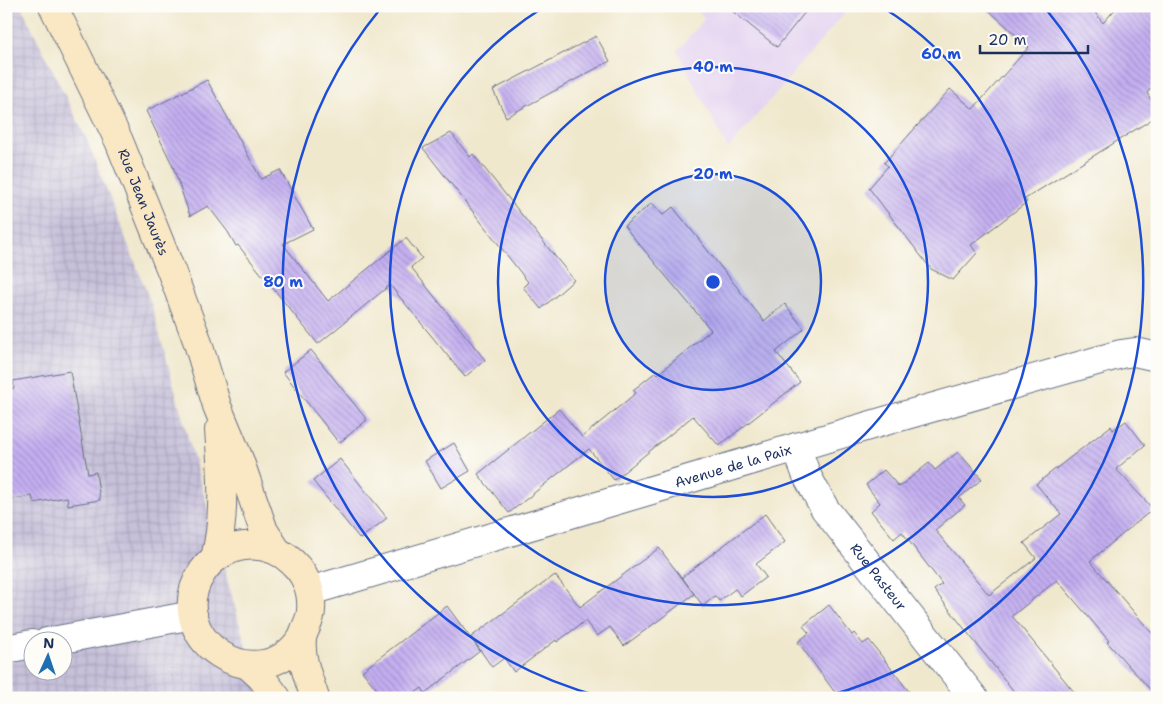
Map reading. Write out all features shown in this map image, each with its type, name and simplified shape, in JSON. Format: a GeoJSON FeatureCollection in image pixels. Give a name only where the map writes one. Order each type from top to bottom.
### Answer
{"type":"FeatureCollection","features":[{"type":"Feature","properties":{"kind":"main road","name":"Rue Jean Jaurès"},"geometry":{"type":"LineString","coordinates":[[53,6],[119,141],[176,281],[197,340],[217,406],[239,460],[264,532],[277,551]]}},
{"type":"Feature","properties":{"kind":"main road","name":"Rue Jean Jaurès"},"geometry":{"type":"LineString","coordinates":[[215,558],[220,533],[222,490],[217,406]]}},
{"type":"Feature","properties":{"kind":"main road","name":"Rue Jean Jaurès"},"geometry":{"type":"LineString","coordinates":[[246,546],[265,547],[277,551],[294,562],[305,578],[310,591],[311,615],[308,626],[294,647],[279,659],[248,665],[230,661],[214,652],[198,632],[192,602],[196,583],[206,567],[226,551],[246,546]]}},
{"type":"Feature","properties":{"kind":"main road","name":"Rue Jean Jaurès"},"geometry":{"type":"LineString","coordinates":[[302,637],[304,664],[315,698]]}},
{"type":"Feature","properties":{"kind":"main road","name":"Rue Jean Jaurès"},"geometry":{"type":"LineString","coordinates":[[248,665],[261,677],[276,698]]}},
{"type":"Feature","properties":{"kind":"street","name":"Avenue de la Paix"},"geometry":{"type":"LineString","coordinates":[[310,591],[796,447],[1121,354],[1135,352],[1157,357]]}},
{"type":"Feature","properties":{"kind":"street","name":"Rue Pasteur"},"geometry":{"type":"LineString","coordinates":[[796,447],[807,476],[825,509],[974,698]]}},
{"type":"Feature","properties":{"kind":"street"},"geometry":{"type":"LineString","coordinates":[[72,637],[193,614]]}},
{"type":"Feature","properties":{"kind":"street"},"geometry":{"type":"LineString","coordinates":[[6,649],[22,646]]}},
{"type":"Feature","properties":{"kind":"shaded area"},"geometry":{"type":"Polygon","coordinates":[[[6,6],[21,6],[87,140],[151,303],[260,698],[6,698],[6,6]]]}},
{"type":"Feature","properties":{"kind":"shaded area"},"geometry":{"type":"Polygon","coordinates":[[[692,6],[851,6],[728,149],[677,51],[705,18],[692,6]]]}},
{"type":"Feature","properties":{"kind":"building"},"geometry":{"type":"Polygon","coordinates":[[[726,6],[810,6],[777,47],[726,6]]]}},
{"type":"Feature","properties":{"kind":"building"},"geometry":{"type":"Polygon","coordinates":[[[984,6],[1090,6],[1103,23],[1118,6],[1157,6],[1157,81],[1147,93],[1157,109],[1157,116],[1025,199],[1027,202],[971,245],[977,253],[953,280],[931,269],[869,188],[888,166],[884,163],[950,89],[973,109],[1029,47],[984,6]]]}},
{"type":"Feature","properties":{"kind":"building"},"geometry":{"type":"Polygon","coordinates":[[[596,36],[610,61],[506,117],[493,90],[596,36]]]}},
{"type":"Feature","properties":{"kind":"building"},"geometry":{"type":"Polygon","coordinates":[[[207,80],[261,179],[280,170],[313,229],[283,244],[328,301],[406,238],[422,258],[411,267],[485,360],[465,377],[390,285],[318,344],[238,245],[236,246],[208,206],[190,216],[172,164],[146,111],[207,80]]]}},
{"type":"Feature","properties":{"kind":"building"},"geometry":{"type":"Polygon","coordinates":[[[451,133],[470,157],[473,154],[574,280],[541,309],[523,287],[528,282],[423,148],[451,133]]]}},
{"type":"Feature","properties":{"kind":"building"},"geometry":{"type":"Polygon","coordinates":[[[652,203],[663,215],[673,207],[764,321],[785,304],[804,329],[776,352],[800,382],[719,446],[693,416],[614,480],[589,449],[509,513],[478,474],[559,409],[582,437],[636,393],[633,390],[656,372],[658,374],[711,330],[624,226],[652,203]]]}},
{"type":"Feature","properties":{"kind":"building"},"geometry":{"type":"Polygon","coordinates":[[[311,350],[367,420],[339,443],[283,372],[311,350]]]}},
{"type":"Feature","properties":{"kind":"building"},"geometry":{"type":"Polygon","coordinates":[[[70,371],[88,474],[96,472],[100,500],[68,505],[67,497],[34,503],[32,496],[6,500],[6,390],[14,388],[13,381],[70,371]]]}},
{"type":"Feature","properties":{"kind":"building"},"geometry":{"type":"Polygon","coordinates":[[[1126,421],[1145,445],[1116,469],[1153,509],[1090,561],[1157,639],[1157,697],[1107,642],[1109,641],[1057,580],[1012,616],[1079,698],[1019,698],[934,590],[942,584],[902,532],[894,539],[871,511],[880,503],[866,485],[884,470],[899,487],[929,463],[935,470],[958,452],[982,479],[959,498],[965,505],[935,530],[989,595],[1036,558],[1024,543],[1061,514],[1036,484],[1111,426],[1113,430],[1126,421]]]}},
{"type":"Feature","properties":{"kind":"building"},"geometry":{"type":"Polygon","coordinates":[[[454,443],[470,471],[441,488],[425,461],[454,443]]]}},
{"type":"Feature","properties":{"kind":"building"},"geometry":{"type":"Polygon","coordinates":[[[340,459],[387,518],[360,539],[313,481],[340,459]]]}},
{"type":"Feature","properties":{"kind":"building"},"geometry":{"type":"Polygon","coordinates":[[[765,514],[785,542],[756,564],[766,577],[741,596],[735,589],[719,601],[715,596],[703,606],[682,577],[765,514]]]}},
{"type":"Feature","properties":{"kind":"building"},"geometry":{"type":"Polygon","coordinates":[[[659,548],[694,594],[624,646],[610,627],[597,636],[585,621],[514,672],[504,658],[492,667],[471,637],[555,575],[580,607],[659,548]]]}},
{"type":"Feature","properties":{"kind":"building"},"geometry":{"type":"Polygon","coordinates":[[[829,605],[852,635],[854,633],[863,644],[869,640],[914,698],[839,698],[798,642],[809,633],[803,626],[829,605]]]}},
{"type":"Feature","properties":{"kind":"building"},"geometry":{"type":"Polygon","coordinates":[[[447,606],[480,651],[425,693],[422,688],[408,698],[384,698],[362,671],[447,606]]]}}]}
